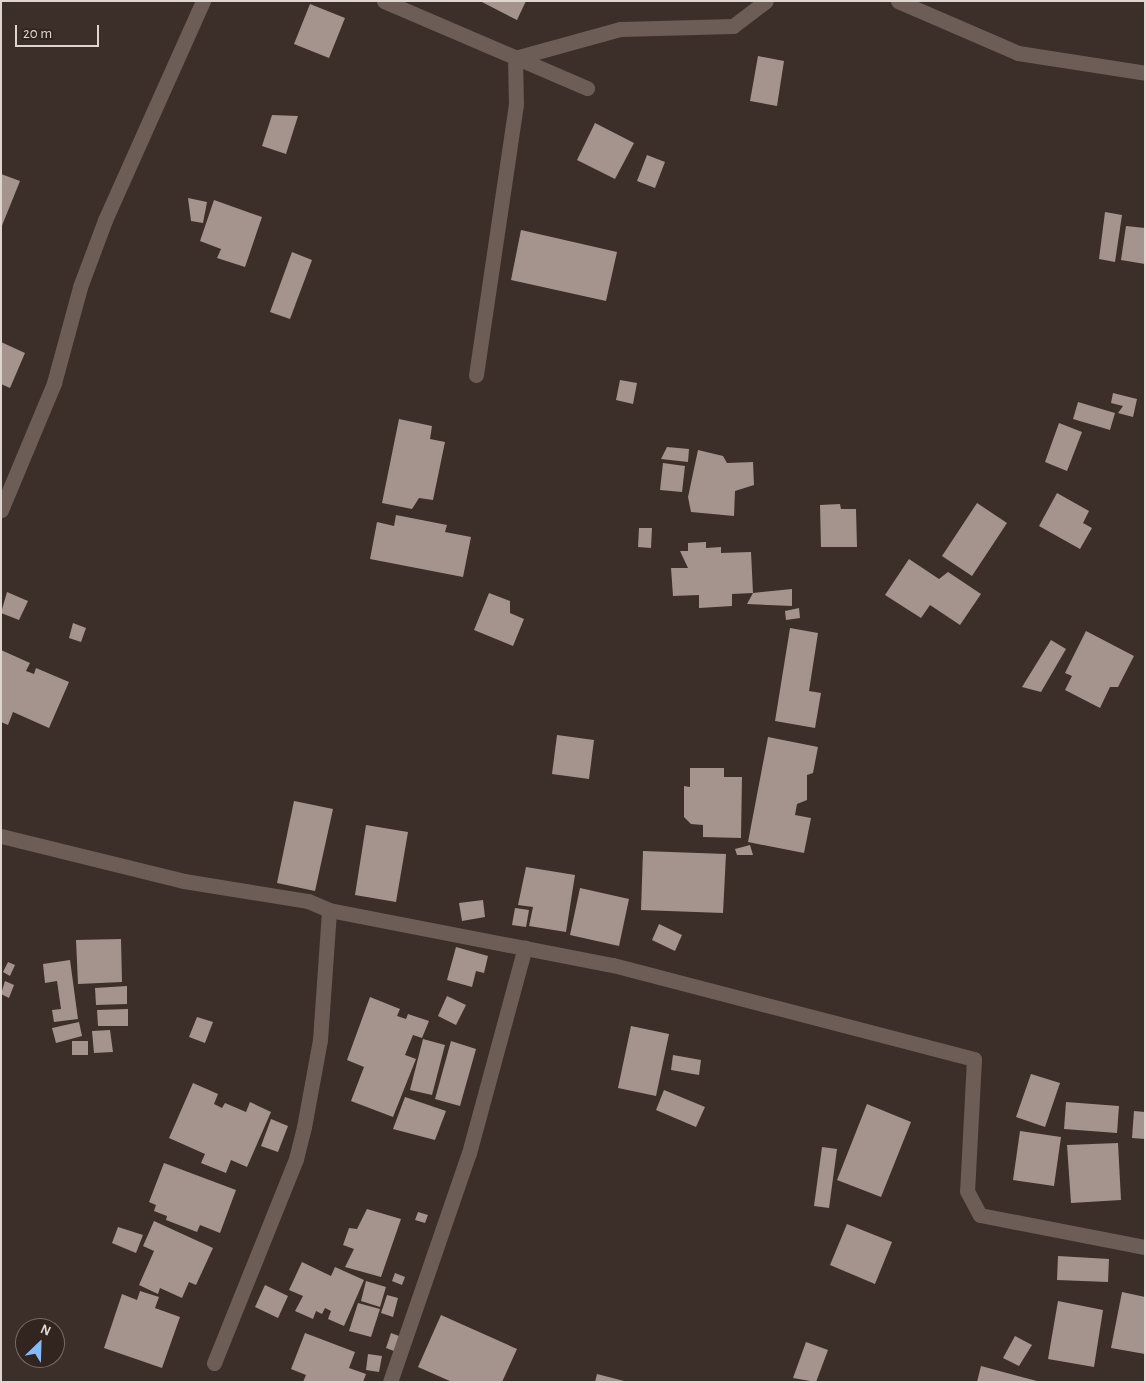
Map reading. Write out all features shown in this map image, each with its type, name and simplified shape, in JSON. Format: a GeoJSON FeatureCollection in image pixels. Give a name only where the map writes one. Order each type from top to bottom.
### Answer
{"type":"FeatureCollection","features":[{"type":"Feature","properties":{"kind":"street"},"geometry":{"type":"LineString","coordinates":[[1,510],[54,383],[80,288],[105,220],[203,1]]}},
{"type":"Feature","properties":{"kind":"street"},"geometry":{"type":"LineString","coordinates":[[384,1],[587,88]]}},
{"type":"Feature","properties":{"kind":"street"},"geometry":{"type":"LineString","coordinates":[[515,58],[620,29],[733,26],[766,1]]}},
{"type":"Feature","properties":{"kind":"street"},"geometry":{"type":"LineString","coordinates":[[898,1],[1018,53],[1145,73]]}},
{"type":"Feature","properties":{"kind":"street"},"geometry":{"type":"LineString","coordinates":[[476,375],[516,105],[515,58]]}},
{"type":"Feature","properties":{"kind":"street"},"geometry":{"type":"LineString","coordinates":[[1,836],[184,881],[308,901],[328,910],[613,965],[974,1059],[967,1192],[980,1215],[1145,1247]]}},
{"type":"Feature","properties":{"kind":"street"},"geometry":{"type":"LineString","coordinates":[[214,1363],[296,1159],[304,1128],[320,1040],[328,910]]}},
{"type":"Feature","properties":{"kind":"street"},"geometry":{"type":"LineString","coordinates":[[390,1382],[469,1153],[525,947]]}},
{"type":"Feature","properties":{"kind":"building"},"geometry":{"type":"Polygon","coordinates":[[[480,1],[526,1],[517,20],[480,1]]]}},
{"type":"Feature","properties":{"kind":"building"},"geometry":{"type":"Polygon","coordinates":[[[310,4],[345,18],[329,58],[294,44],[310,4]]]}},
{"type":"Feature","properties":{"kind":"building"},"geometry":{"type":"Polygon","coordinates":[[[758,56],[784,61],[777,106],[750,101],[758,56]]]}},
{"type":"Feature","properties":{"kind":"building"},"geometry":{"type":"Polygon","coordinates":[[[272,115],[298,116],[286,154],[262,146],[272,115]]]}},
{"type":"Feature","properties":{"kind":"building"},"geometry":{"type":"Polygon","coordinates":[[[595,123],[634,143],[615,179],[577,160],[595,123]]]}},
{"type":"Feature","properties":{"kind":"building"},"geometry":{"type":"Polygon","coordinates":[[[647,155],[665,162],[655,188],[637,181],[647,155]]]}},
{"type":"Feature","properties":{"kind":"building"},"geometry":{"type":"Polygon","coordinates":[[[1,174],[20,181],[1,228],[1,174]]]}},
{"type":"Feature","properties":{"kind":"building"},"geometry":{"type":"Polygon","coordinates":[[[188,198],[207,202],[203,223],[191,221],[188,198]]]}},
{"type":"Feature","properties":{"kind":"building"},"geometry":{"type":"Polygon","coordinates":[[[214,200],[262,217],[245,267],[217,258],[221,249],[200,241],[214,200]]]}},
{"type":"Feature","properties":{"kind":"building"},"geometry":{"type":"Polygon","coordinates":[[[1105,212],[1122,215],[1115,262],[1099,259],[1105,212]]]}},
{"type":"Feature","properties":{"kind":"building"},"geometry":{"type":"Polygon","coordinates":[[[1126,226],[1145,228],[1145,264],[1121,260],[1126,226]]]}},
{"type":"Feature","properties":{"kind":"building"},"geometry":{"type":"Polygon","coordinates":[[[521,230],[617,252],[606,301],[511,280],[521,230]]]}},
{"type":"Feature","properties":{"kind":"building"},"geometry":{"type":"Polygon","coordinates":[[[292,252],[312,260],[290,319],[270,312],[292,252]]]}},
{"type":"Feature","properties":{"kind":"building"},"geometry":{"type":"Polygon","coordinates":[[[1,342],[25,353],[10,388],[1,384],[1,342]]]}},
{"type":"Feature","properties":{"kind":"building"},"geometry":{"type":"Polygon","coordinates":[[[620,380],[637,383],[633,404],[616,400],[620,380]]]}},
{"type":"Feature","properties":{"kind":"building"},"geometry":{"type":"Polygon","coordinates":[[[1113,393],[1137,399],[1133,417],[1118,413],[1123,406],[1111,403],[1113,393]]]}},
{"type":"Feature","properties":{"kind":"building"},"geometry":{"type":"Polygon","coordinates":[[[1078,402],[1115,413],[1110,430],[1073,419],[1078,402]]]}},
{"type":"Feature","properties":{"kind":"building"},"geometry":{"type":"Polygon","coordinates":[[[399,419],[432,426],[430,439],[445,442],[433,500],[419,498],[412,509],[382,503],[399,419]]]}},
{"type":"Feature","properties":{"kind":"building"},"geometry":{"type":"Polygon","coordinates":[[[1059,423],[1082,432],[1067,471],[1045,462],[1059,423]]]}},
{"type":"Feature","properties":{"kind":"building"},"geometry":{"type":"Polygon","coordinates":[[[667,447],[689,449],[688,462],[661,459],[667,447]]]}},
{"type":"Feature","properties":{"kind":"building"},"geometry":{"type":"Polygon","coordinates":[[[698,450],[723,456],[727,463],[753,462],[754,485],[735,491],[734,516],[691,512],[688,497],[698,450]]]}},
{"type":"Feature","properties":{"kind":"building"},"geometry":{"type":"Polygon","coordinates":[[[663,463],[685,466],[682,492],[660,490],[663,463]]]}},
{"type":"Feature","properties":{"kind":"building"},"geometry":{"type":"Polygon","coordinates":[[[1057,493],[1089,511],[1083,523],[1092,528],[1080,549],[1039,526],[1057,493]]]}},
{"type":"Feature","properties":{"kind":"building"},"geometry":{"type":"Polygon","coordinates":[[[977,503],[1007,523],[972,576],[942,556],[977,503]]]}},
{"type":"Feature","properties":{"kind":"building"},"geometry":{"type":"Polygon","coordinates":[[[840,504],[841,509],[856,509],[857,547],[821,547],[820,505],[840,504]]]}},
{"type":"Feature","properties":{"kind":"building"},"geometry":{"type":"Polygon","coordinates":[[[396,515],[447,525],[445,532],[471,537],[463,577],[370,559],[377,522],[394,526],[396,515]]]}},
{"type":"Feature","properties":{"kind":"building"},"geometry":{"type":"Polygon","coordinates":[[[639,528],[652,528],[651,548],[638,547],[639,528]]]}},
{"type":"Feature","properties":{"kind":"building"},"geometry":{"type":"Polygon","coordinates":[[[706,542],[706,548],[721,547],[721,553],[751,552],[753,593],[732,594],[732,606],[699,608],[699,595],[673,596],[671,568],[688,568],[680,551],[688,551],[688,543],[706,542]]]}},
{"type":"Feature","properties":{"kind":"building"},"geometry":{"type":"Polygon","coordinates":[[[909,559],[939,579],[948,572],[981,594],[960,625],[930,605],[921,618],[885,595],[909,559]]]}},
{"type":"Feature","properties":{"kind":"building"},"geometry":{"type":"Polygon","coordinates":[[[792,589],[792,606],[747,604],[753,593],[792,589]]]}},
{"type":"Feature","properties":{"kind":"building"},"geometry":{"type":"Polygon","coordinates":[[[7,592],[28,601],[19,620],[1,613],[7,592]]]}},
{"type":"Feature","properties":{"kind":"building"},"geometry":{"type":"Polygon","coordinates":[[[489,593],[510,601],[510,613],[524,619],[513,646],[474,630],[489,593]]]}},
{"type":"Feature","properties":{"kind":"building"},"geometry":{"type":"Polygon","coordinates":[[[799,608],[800,618],[786,620],[785,611],[799,608]]]}},
{"type":"Feature","properties":{"kind":"building"},"geometry":{"type":"Polygon","coordinates":[[[73,623],[86,628],[81,642],[69,638],[73,623]]]}},
{"type":"Feature","properties":{"kind":"building"},"geometry":{"type":"Polygon","coordinates":[[[790,628],[818,633],[809,691],[821,693],[815,728],[775,721],[790,628]]]}},
{"type":"Feature","properties":{"kind":"building"},"geometry":{"type":"Polygon","coordinates":[[[1086,631],[1134,656],[1118,687],[1110,687],[1100,708],[1065,690],[1072,676],[1065,673],[1086,631]]]}},
{"type":"Feature","properties":{"kind":"building"},"geometry":{"type":"Polygon","coordinates":[[[1051,640],[1066,649],[1041,692],[1022,687],[1051,640]]]}},
{"type":"Feature","properties":{"kind":"building"},"geometry":{"type":"Polygon","coordinates":[[[1,650],[30,663],[26,671],[34,674],[36,668],[69,682],[49,728],[13,712],[8,725],[1,722],[1,650]]]}},
{"type":"Feature","properties":{"kind":"building"},"geometry":{"type":"Polygon","coordinates":[[[557,735],[594,740],[589,779],[552,774],[557,735]]]}},
{"type":"Feature","properties":{"kind":"building"},"geometry":{"type":"Polygon","coordinates":[[[768,737],[818,747],[813,773],[807,775],[807,800],[797,804],[795,815],[811,818],[804,853],[748,842],[768,737]]]}},
{"type":"Feature","properties":{"kind":"building"},"geometry":{"type":"Polygon","coordinates":[[[690,768],[724,768],[724,777],[742,777],[741,838],[703,837],[703,825],[691,824],[684,817],[684,786],[690,787],[690,768]]]}},
{"type":"Feature","properties":{"kind":"building"},"geometry":{"type":"Polygon","coordinates":[[[294,801],[333,809],[315,891],[277,883],[294,801]]]}},
{"type":"Feature","properties":{"kind":"building"},"geometry":{"type":"Polygon","coordinates":[[[366,825],[408,832],[396,902],[355,895],[366,825]]]}},
{"type":"Feature","properties":{"kind":"building"},"geometry":{"type":"Polygon","coordinates":[[[750,845],[753,855],[737,855],[735,849],[750,845]]]}},
{"type":"Feature","properties":{"kind":"building"},"geometry":{"type":"Polygon","coordinates":[[[643,851],[726,854],[723,913],[641,910],[643,851]]]}},
{"type":"Feature","properties":{"kind":"building"},"geometry":{"type":"Polygon","coordinates":[[[526,867],[575,875],[566,932],[529,926],[533,907],[518,905],[526,867]]]}},
{"type":"Feature","properties":{"kind":"building"},"geometry":{"type":"Polygon","coordinates":[[[580,888],[629,899],[619,946],[570,935],[580,888]]]}},
{"type":"Feature","properties":{"kind":"building"},"geometry":{"type":"Polygon","coordinates":[[[483,900],[485,917],[462,921],[459,903],[483,900]]]}},
{"type":"Feature","properties":{"kind":"building"},"geometry":{"type":"Polygon","coordinates":[[[515,908],[529,910],[526,927],[512,925],[515,908]]]}},
{"type":"Feature","properties":{"kind":"building"},"geometry":{"type":"Polygon","coordinates":[[[659,924],[682,935],[675,951],[652,940],[659,924]]]}},
{"type":"Feature","properties":{"kind":"building"},"geometry":{"type":"Polygon","coordinates":[[[121,939],[122,982],[78,984],[76,940],[121,939]]]}},
{"type":"Feature","properties":{"kind":"building"},"geometry":{"type":"Polygon","coordinates":[[[456,947],[488,956],[484,973],[476,971],[472,987],[447,980],[456,947]]]}},
{"type":"Feature","properties":{"kind":"building"},"geometry":{"type":"Polygon","coordinates":[[[70,960],[78,1019],[54,1022],[52,1010],[61,1009],[57,981],[45,983],[43,964],[70,960]]]}},
{"type":"Feature","properties":{"kind":"building"},"geometry":{"type":"Polygon","coordinates":[[[8,962],[15,965],[10,976],[3,972],[8,962]]]}},
{"type":"Feature","properties":{"kind":"building"},"geometry":{"type":"Polygon","coordinates":[[[5,981],[14,985],[9,998],[1,994],[5,981]]]}},
{"type":"Feature","properties":{"kind":"building"},"geometry":{"type":"Polygon","coordinates":[[[127,986],[127,1004],[96,1005],[95,988],[127,986]]]}},
{"type":"Feature","properties":{"kind":"building"},"geometry":{"type":"Polygon","coordinates":[[[447,996],[466,1005],[456,1025],[438,1016],[447,996]]]}},
{"type":"Feature","properties":{"kind":"building"},"geometry":{"type":"Polygon","coordinates":[[[370,997],[400,1009],[397,1016],[406,1019],[408,1014],[429,1021],[422,1038],[413,1035],[405,1055],[416,1059],[393,1117],[351,1101],[364,1067],[347,1060],[370,997]]]}},
{"type":"Feature","properties":{"kind":"building"},"geometry":{"type":"Polygon","coordinates":[[[128,1009],[128,1026],[98,1026],[97,1010],[128,1009]]]}},
{"type":"Feature","properties":{"kind":"building"},"geometry":{"type":"Polygon","coordinates":[[[197,1017],[213,1022],[205,1043],[189,1037],[197,1017]]]}},
{"type":"Feature","properties":{"kind":"building"},"geometry":{"type":"Polygon","coordinates":[[[79,1022],[82,1036],[56,1043],[52,1028],[79,1022]]]}},
{"type":"Feature","properties":{"kind":"building"},"geometry":{"type":"Polygon","coordinates":[[[631,1026],[669,1034],[656,1096],[618,1088],[631,1026]]]}},
{"type":"Feature","properties":{"kind":"building"},"geometry":{"type":"Polygon","coordinates":[[[110,1030],[113,1052],[94,1053],[92,1031],[110,1030]]]}},
{"type":"Feature","properties":{"kind":"building"},"geometry":{"type":"Polygon","coordinates":[[[423,1039],[445,1045],[432,1095],[410,1090],[423,1039]]]}},
{"type":"Feature","properties":{"kind":"building"},"geometry":{"type":"Polygon","coordinates":[[[72,1041],[88,1041],[88,1055],[72,1055],[72,1041]]]}},
{"type":"Feature","properties":{"kind":"building"},"geometry":{"type":"Polygon","coordinates":[[[451,1041],[476,1049],[460,1106],[435,1099],[451,1041]]]}},
{"type":"Feature","properties":{"kind":"building"},"geometry":{"type":"Polygon","coordinates":[[[673,1055],[701,1060],[699,1075],[671,1070],[673,1055]]]}},
{"type":"Feature","properties":{"kind":"building"},"geometry":{"type":"Polygon","coordinates":[[[1031,1074],[1060,1083],[1045,1127],[1016,1117],[1031,1074]]]}},
{"type":"Feature","properties":{"kind":"building"},"geometry":{"type":"Polygon","coordinates":[[[193,1083],[218,1094],[214,1104],[222,1108],[225,1103],[246,1112],[250,1102],[271,1112],[247,1167],[231,1160],[226,1173],[201,1163],[205,1154],[169,1138],[193,1083]]]}},
{"type":"Feature","properties":{"kind":"building"},"geometry":{"type":"Polygon","coordinates":[[[664,1090],[705,1107],[696,1127],[656,1110],[664,1090]]]}},
{"type":"Feature","properties":{"kind":"building"},"geometry":{"type":"Polygon","coordinates":[[[405,1097],[446,1111],[435,1140],[393,1129],[405,1097]]]}},
{"type":"Feature","properties":{"kind":"building"},"geometry":{"type":"Polygon","coordinates":[[[1066,1102],[1119,1106],[1117,1133],[1064,1129],[1066,1102]]]}},
{"type":"Feature","properties":{"kind":"building"},"geometry":{"type":"Polygon","coordinates":[[[867,1104],[911,1122],[881,1197],[837,1180],[867,1104]]]}},
{"type":"Feature","properties":{"kind":"building"},"geometry":{"type":"Polygon","coordinates":[[[1134,1111],[1145,1112],[1145,1139],[1132,1138],[1134,1111]]]}},
{"type":"Feature","properties":{"kind":"building"},"geometry":{"type":"Polygon","coordinates":[[[271,1119],[288,1126],[278,1152],[261,1146],[271,1119]]]}},
{"type":"Feature","properties":{"kind":"building"},"geometry":{"type":"Polygon","coordinates":[[[1020,1131],[1061,1137],[1054,1186],[1013,1180],[1020,1131]]]}},
{"type":"Feature","properties":{"kind":"building"},"geometry":{"type":"Polygon","coordinates":[[[1118,1143],[1121,1200],[1071,1203],[1067,1145],[1118,1143]]]}},
{"type":"Feature","properties":{"kind":"building"},"geometry":{"type":"Polygon","coordinates":[[[822,1147],[837,1149],[829,1208],[814,1206],[822,1147]]]}},
{"type":"Feature","properties":{"kind":"building"},"geometry":{"type":"Polygon","coordinates":[[[164,1163],[236,1190],[220,1233],[200,1225],[197,1232],[166,1220],[167,1216],[154,1211],[156,1205],[149,1202],[164,1163]]]}},
{"type":"Feature","properties":{"kind":"building"},"geometry":{"type":"Polygon","coordinates":[[[367,1209],[401,1219],[381,1277],[345,1267],[354,1249],[343,1245],[349,1228],[357,1229],[367,1209]]]}},
{"type":"Feature","properties":{"kind":"building"},"geometry":{"type":"Polygon","coordinates":[[[418,1212],[428,1215],[425,1223],[415,1220],[418,1212]]]}},
{"type":"Feature","properties":{"kind":"building"},"geometry":{"type":"Polygon","coordinates":[[[154,1221],[213,1248],[196,1285],[189,1282],[182,1298],[160,1288],[158,1294],[139,1285],[154,1251],[143,1246],[154,1221]]]}},
{"type":"Feature","properties":{"kind":"building"},"geometry":{"type":"Polygon","coordinates":[[[847,1224],[892,1242],[875,1284],[830,1265],[847,1224]]]}},
{"type":"Feature","properties":{"kind":"building"},"geometry":{"type":"Polygon","coordinates":[[[118,1227],[143,1235],[136,1253],[112,1243],[118,1227]]]}},
{"type":"Feature","properties":{"kind":"building"},"geometry":{"type":"Polygon","coordinates":[[[1058,1256],[1109,1259],[1108,1282],[1057,1280],[1058,1256]]]}},
{"type":"Feature","properties":{"kind":"building"},"geometry":{"type":"Polygon","coordinates":[[[302,1262],[331,1276],[335,1267],[364,1280],[344,1326],[328,1319],[331,1311],[325,1308],[322,1314],[316,1311],[313,1319],[295,1311],[303,1296],[289,1290],[302,1262]]]}},
{"type":"Feature","properties":{"kind":"building"},"geometry":{"type":"Polygon","coordinates":[[[395,1273],[405,1277],[402,1285],[392,1281],[395,1273]]]}},
{"type":"Feature","properties":{"kind":"building"},"geometry":{"type":"Polygon","coordinates":[[[366,1281],[386,1287],[380,1307],[361,1301],[366,1281]]]}},
{"type":"Feature","properties":{"kind":"building"},"geometry":{"type":"Polygon","coordinates":[[[265,1285],[288,1296],[278,1318],[255,1307],[265,1285]]]}},
{"type":"Feature","properties":{"kind":"building"},"geometry":{"type":"Polygon","coordinates":[[[140,1291],[159,1297],[155,1308],[180,1317],[162,1368],[104,1348],[122,1294],[137,1300],[140,1291]]]}},
{"type":"Feature","properties":{"kind":"building"},"geometry":{"type":"Polygon","coordinates":[[[1122,1292],[1145,1297],[1145,1354],[1111,1348],[1122,1292]]]}},
{"type":"Feature","properties":{"kind":"building"},"geometry":{"type":"Polygon","coordinates":[[[387,1295],[398,1298],[393,1317],[381,1313],[387,1295]]]}},
{"type":"Feature","properties":{"kind":"building"},"geometry":{"type":"Polygon","coordinates":[[[1058,1301],[1103,1310],[1094,1367],[1048,1359],[1058,1301]]]}},
{"type":"Feature","properties":{"kind":"building"},"geometry":{"type":"Polygon","coordinates":[[[358,1303],[380,1309],[371,1337],[349,1331],[358,1303]]]}},
{"type":"Feature","properties":{"kind":"building"},"geometry":{"type":"Polygon","coordinates":[[[441,1315],[517,1349],[502,1382],[452,1382],[418,1367],[441,1315]]]}},
{"type":"Feature","properties":{"kind":"building"},"geometry":{"type":"Polygon","coordinates":[[[305,1333],[355,1352],[349,1368],[366,1374],[363,1382],[303,1382],[306,1375],[291,1369],[305,1333]]]}},
{"type":"Feature","properties":{"kind":"building"},"geometry":{"type":"Polygon","coordinates":[[[391,1333],[399,1336],[394,1351],[386,1348],[391,1333]]]}},
{"type":"Feature","properties":{"kind":"building"},"geometry":{"type":"Polygon","coordinates":[[[1015,1336],[1032,1345],[1019,1366],[1003,1358],[1015,1336]]]}},
{"type":"Feature","properties":{"kind":"building"},"geometry":{"type":"Polygon","coordinates":[[[806,1342],[828,1350],[816,1382],[793,1378],[806,1342]]]}},
{"type":"Feature","properties":{"kind":"building"},"geometry":{"type":"Polygon","coordinates":[[[368,1354],[382,1356],[379,1372],[366,1370],[368,1354]]]}},
{"type":"Feature","properties":{"kind":"building"},"geometry":{"type":"Polygon","coordinates":[[[981,1366],[1037,1381],[1037,1382],[977,1382],[981,1366]]]}},
{"type":"Feature","properties":{"kind":"building"},"geometry":{"type":"Polygon","coordinates":[[[597,1374],[624,1381],[624,1382],[595,1382],[597,1374]]]}}]}
